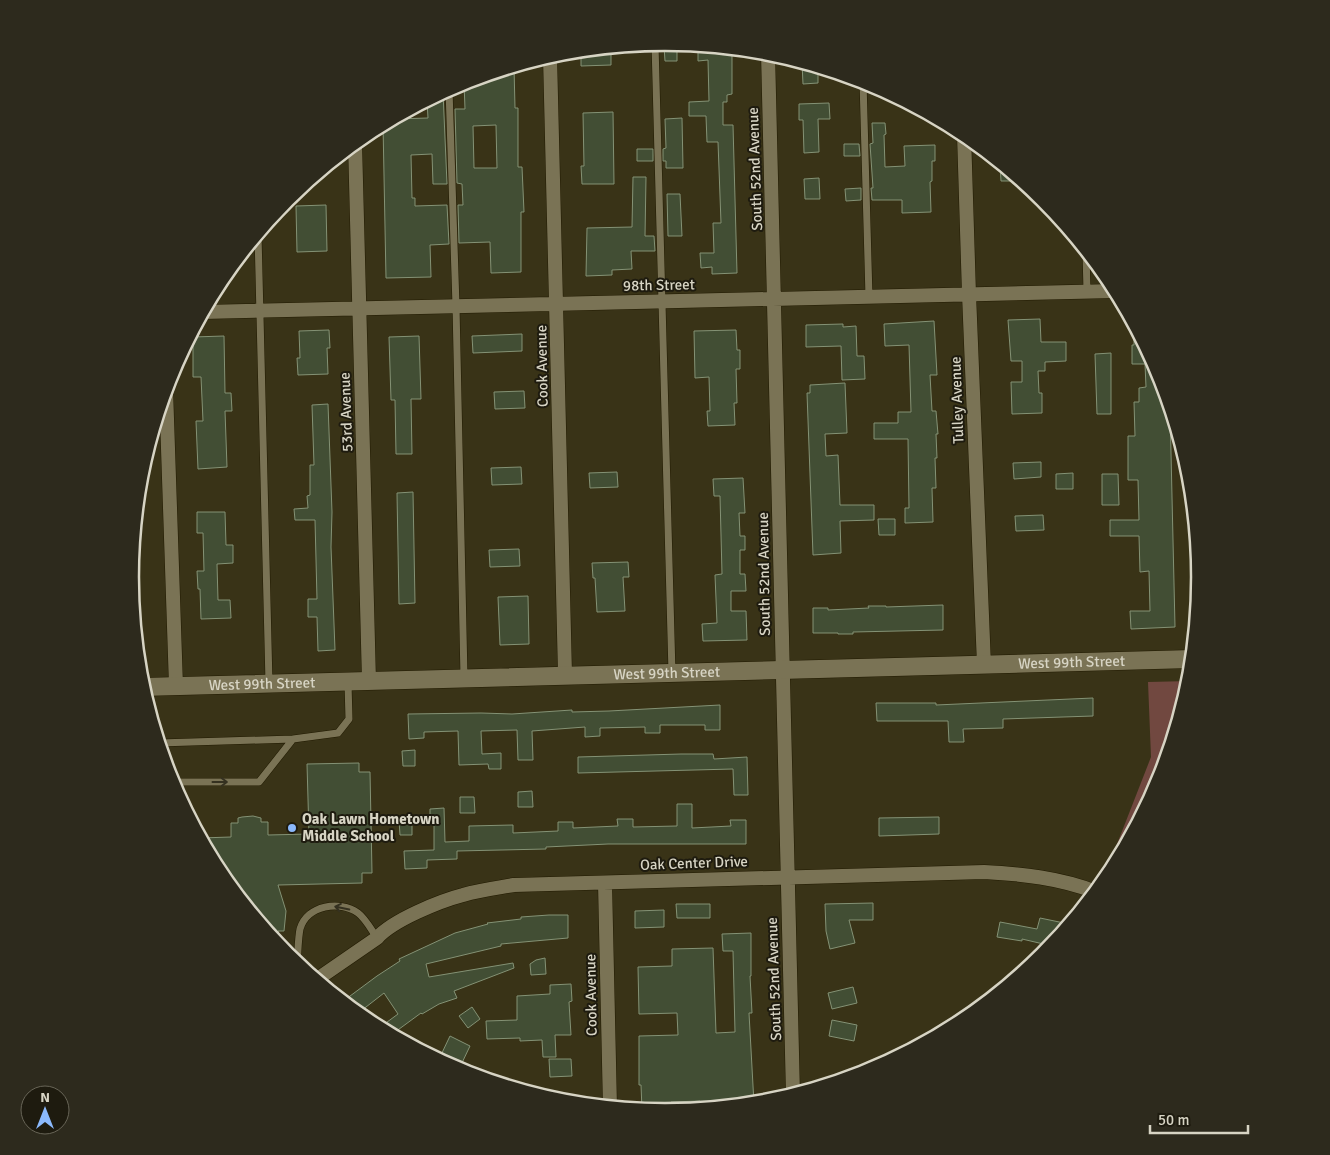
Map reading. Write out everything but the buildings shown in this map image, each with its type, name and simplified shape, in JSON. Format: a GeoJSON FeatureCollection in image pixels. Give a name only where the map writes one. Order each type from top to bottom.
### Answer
{"type":"FeatureCollection","features":[{"type":"Feature","properties":{"kind":"street","name":"South 52nd Avenue"},"geometry":{"type":"LineString","coordinates":[[768,61],[793,1088]]}},
{"type":"Feature","properties":{"kind":"street","name":"Cook Avenue"},"geometry":{"type":"LineString","coordinates":[[550,64],[565,674]]}},
{"type":"Feature","properties":{"kind":"street","name":"Tulley Avenue"},"geometry":{"type":"LineString","coordinates":[[964,145],[984,665]]}},
{"type":"Feature","properties":{"kind":"street","name":"53rd Avenue"},"geometry":{"type":"LineString","coordinates":[[355,153],[369,681]]}},
{"type":"Feature","properties":{"kind":"street","name":"98th Street"},"geometry":{"type":"LineString","coordinates":[[210,312],[1107,291]]}},
{"type":"Feature","properties":{"kind":"street"},"geometry":{"type":"LineString","coordinates":[[167,409],[176,686]]}},
{"type":"Feature","properties":{"kind":"street","name":"West 99th Street"},"geometry":{"type":"LineString","coordinates":[[151,687],[565,674],[672,673],[1185,659]]}},
{"type":"Feature","properties":{"kind":"street","name":"Oak Center Drive"},"geometry":{"type":"LineString","coordinates":[[322,976],[377,938],[383,931],[406,918],[463,895],[514,885],[984,872],[1020,874],[1049,879],[1089,890]]}},
{"type":"Feature","properties":{"kind":"street","name":"Cook Avenue"},"geometry":{"type":"LineString","coordinates":[[604,883],[610,1101]]}},
{"type":"Feature","properties":{"kind":"lane"},"geometry":{"type":"LineString","coordinates":[[655,51],[672,673]]}},
{"type":"Feature","properties":{"kind":"lane"},"geometry":{"type":"LineString","coordinates":[[863,90],[869,297]]}},
{"type":"Feature","properties":{"kind":"lane"},"geometry":{"type":"LineString","coordinates":[[449,98],[464,678]]}},
{"type":"Feature","properties":{"kind":"lane"},"geometry":{"type":"LineString","coordinates":[[258,244],[269,684]]}},
{"type":"Feature","properties":{"kind":"lane"},"geometry":{"type":"LineString","coordinates":[[1086,262],[1087,292]]}},
{"type":"Feature","properties":{"kind":"lane"},"geometry":{"type":"LineString","coordinates":[[166,743],[293,739],[338,733],[349,719],[348,682]]}},
{"type":"Feature","properties":{"kind":"lane"},"geometry":{"type":"LineString","coordinates":[[180,782],[259,782],[293,739]]}},
{"type":"Feature","properties":{"kind":"lane"},"geometry":{"type":"LineString","coordinates":[[298,954],[300,929],[306,916],[320,907],[342,906],[359,914],[377,938]]}},
{"type":"Feature","properties":{"kind":"shaded area"},"geometry":{"type":"Polygon","coordinates":[[[1181,681],[1163,747],[1151,779],[1137,810],[1114,853],[1151,757],[1148,682],[1181,681]]]}},
{"type":"Feature","properties":{"kind":"place","name":"Oak Lawn Hometown Middle School"},"geometry":{"type":"Point","coordinates":[292,828]}}]}
